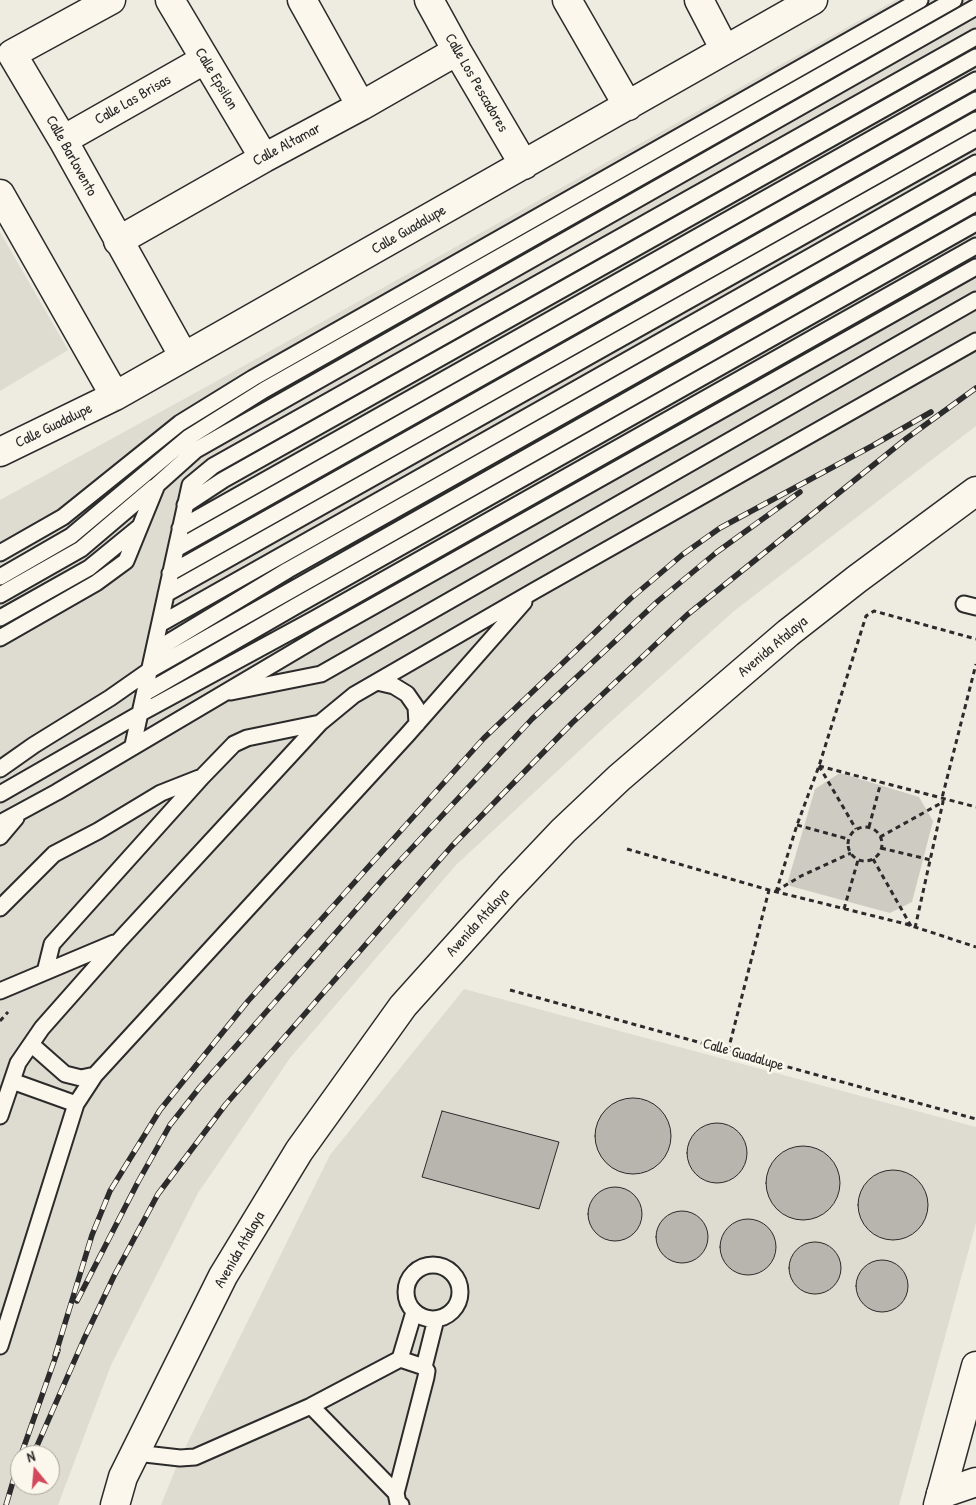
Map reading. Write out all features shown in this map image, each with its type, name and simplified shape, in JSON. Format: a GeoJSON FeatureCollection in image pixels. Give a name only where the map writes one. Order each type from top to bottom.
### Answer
{"type":"FeatureCollection","features":[{"type":"Feature","properties":{"kind":"street","name":"Calle Barlovento"},"geometry":{"type":"LineString","coordinates":[[111,0],[12,54],[63,140],[184,357]]}},
{"type":"Feature","properties":{"kind":"street","name":"Calle Epsilon"},"geometry":{"type":"LineString","coordinates":[[170,0],[264,158]]}},
{"type":"Feature","properties":{"kind":"street"},"geometry":{"type":"LineString","coordinates":[[302,0],[361,106]]}},
{"type":"Feature","properties":{"kind":"street","name":"Calle Los Pescadores"},"geometry":{"type":"LineString","coordinates":[[429,0],[457,52],[524,165]]}},
{"type":"Feature","properties":{"kind":"street"},"geometry":{"type":"LineString","coordinates":[[566,0],[628,106]]}},
{"type":"Feature","properties":{"kind":"street"},"geometry":{"type":"LineString","coordinates":[[698,0],[725,50]]}},
{"type":"Feature","properties":{"kind":"street","name":"Calle Guadalupe"},"geometry":{"type":"LineString","coordinates":[[0,452],[115,396],[813,0]]}},
{"type":"Feature","properties":{"kind":"street","name":"Calle Altamar"},"geometry":{"type":"LineString","coordinates":[[118,241],[457,52]]}},
{"type":"Feature","properties":{"kind":"street","name":"Calle Las Brisas"},"geometry":{"type":"LineString","coordinates":[[63,140],[204,60]]}},
{"type":"Feature","properties":{"kind":"street"},"geometry":{"type":"LineString","coordinates":[[0,194],[115,396]]}},
{"type":"Feature","properties":{"kind":"street","name":"Avenida Atalaya"},"geometry":{"type":"LineString","coordinates":[[102,1505],[123,1477],[136,1453],[223,1276],[300,1151],[403,1006],[509,888],[619,778],[788,633],[857,579],[976,491]]}},
{"type":"Feature","properties":{"kind":"street"},"geometry":{"type":"LineString","coordinates":[[939,1500],[976,1366]]}},
{"type":"Feature","properties":{"kind":"street","name":"Avenida Atalaya"},"geometry":{"type":"LineString","coordinates":[[116,1505],[123,1477]]}},
{"type":"Feature","properties":{"kind":"street"},"geometry":{"type":"LineString","coordinates":[[939,1500],[976,1482]]}},
{"type":"Feature","properties":{"kind":"lane"},"geometry":{"type":"LineString","coordinates":[[0,553],[63,517],[180,423],[253,378],[920,0]]}},
{"type":"Feature","properties":{"kind":"lane"},"geometry":{"type":"LineString","coordinates":[[0,576],[71,536],[189,437],[264,390],[954,0]]}},
{"type":"Feature","properties":{"kind":"lane"},"geometry":{"type":"LineString","coordinates":[[0,595],[81,548],[196,450],[272,405],[976,7]]}},
{"type":"Feature","properties":{"kind":"lane"},"geometry":{"type":"LineString","coordinates":[[134,746],[190,485],[213,466],[976,37]]}},
{"type":"Feature","properties":{"kind":"lane"},"geometry":{"type":"LineString","coordinates":[[185,505],[223,480],[976,57]]}},
{"type":"Feature","properties":{"kind":"lane"},"geometry":{"type":"LineString","coordinates":[[180,528],[976,80]]}},
{"type":"Feature","properties":{"kind":"lane"},"geometry":{"type":"LineString","coordinates":[[176,549],[976,100]]}},
{"type":"Feature","properties":{"kind":"lane"},"geometry":{"type":"LineString","coordinates":[[170,573],[976,120]]}},
{"type":"Feature","properties":{"kind":"lane"},"geometry":{"type":"LineString","coordinates":[[166,594],[976,139]]}},
{"type":"Feature","properties":{"kind":"lane"},"geometry":{"type":"LineString","coordinates":[[160,624],[976,163]]}},
{"type":"Feature","properties":{"kind":"lane"},"geometry":{"type":"LineString","coordinates":[[154,651],[296,565],[976,183]]}},
{"type":"Feature","properties":{"kind":"lane"},"geometry":{"type":"LineString","coordinates":[[0,770],[34,745],[110,698],[150,670],[976,203]]}},
{"type":"Feature","properties":{"kind":"lane"},"geometry":{"type":"LineString","coordinates":[[145,693],[976,223]]}},
{"type":"Feature","properties":{"kind":"lane"},"geometry":{"type":"LineString","coordinates":[[0,794],[141,713],[323,614],[976,246]]}},
{"type":"Feature","properties":{"kind":"lane"},"geometry":{"type":"LineString","coordinates":[[0,823],[324,634],[976,267]]}},
{"type":"Feature","properties":{"kind":"lane"},"geometry":{"type":"LineString","coordinates":[[219,695],[321,674],[976,300]]}},
{"type":"Feature","properties":{"kind":"lane"},"geometry":{"type":"LineString","coordinates":[[0,1116],[18,1063],[42,1028],[118,942],[320,723],[354,695],[976,341]]}},
{"type":"Feature","properties":{"kind":"lane"},"geometry":{"type":"LineString","coordinates":[[0,638],[96,583],[126,561],[157,485]]}},
{"type":"Feature","properties":{"kind":"lane"},"geometry":{"type":"LineString","coordinates":[[0,618],[89,568],[140,526]]}},
{"type":"Feature","properties":{"kind":"lane"},"geometry":{"type":"LineString","coordinates":[[0,1346],[76,1104],[95,1075],[417,724],[534,591]]}},
{"type":"Feature","properties":{"kind":"lane"},"geometry":{"type":"LineString","coordinates":[[377,682],[394,686],[408,694],[416,707],[417,724]]}},
{"type":"Feature","properties":{"kind":"lane"},"geometry":{"type":"LineString","coordinates":[[45,972],[52,944],[234,744],[246,738],[320,723]]}},
{"type":"Feature","properties":{"kind":"lane"},"geometry":{"type":"LineString","coordinates":[[0,760],[34,745]]}},
{"type":"Feature","properties":{"kind":"lane"},"geometry":{"type":"LineString","coordinates":[[0,784],[46,768]]}},
{"type":"Feature","properties":{"kind":"lane"},"geometry":{"type":"LineString","coordinates":[[0,908],[54,854],[161,793],[202,777]]}},
{"type":"Feature","properties":{"kind":"lane"},"geometry":{"type":"LineString","coordinates":[[0,837],[20,813]]}},
{"type":"Feature","properties":{"kind":"lane"},"geometry":{"type":"LineString","coordinates":[[0,991],[118,942]]}},
{"type":"Feature","properties":{"kind":"lane"},"geometry":{"type":"LineString","coordinates":[[31,1044],[65,1074],[81,1078],[95,1075]]}},
{"type":"Feature","properties":{"kind":"lane"},"geometry":{"type":"LineString","coordinates":[[12,1081],[76,1104]]}},
{"type":"Feature","properties":{"kind":"lane"},"geometry":{"type":"LineString","coordinates":[[429,1264],[442,1266],[452,1272],[459,1282],[460,1295],[456,1306],[447,1315],[436,1319],[424,1318],[414,1312],[407,1302],[405,1290],[409,1278],[418,1269],[429,1264]]}},
{"type":"Feature","properties":{"kind":"lane"},"geometry":{"type":"LineString","coordinates":[[136,1453],[180,1458],[195,1457],[310,1406],[400,1359],[414,1312]]}},
{"type":"Feature","properties":{"kind":"lane"},"geometry":{"type":"LineString","coordinates":[[424,1367],[436,1319]]}},
{"type":"Feature","properties":{"kind":"lane"},"geometry":{"type":"LineString","coordinates":[[399,1499],[427,1371],[424,1367],[400,1359]]}},
{"type":"Feature","properties":{"kind":"lane"},"geometry":{"type":"LineString","coordinates":[[310,1406],[399,1499]]}},
{"type":"Feature","properties":{"kind":"lane"},"geometry":{"type":"LineString","coordinates":[[939,1500],[976,1467]]}},
{"type":"Feature","properties":{"kind":"path"},"geometry":{"type":"LineString","coordinates":[[776,892],[797,824],[819,766],[866,616],[874,611],[976,639]]}},
{"type":"Feature","properties":{"kind":"path"},"geometry":{"type":"LineString","coordinates":[[915,928],[931,860],[943,802],[942,798],[976,664]]}},
{"type":"Feature","properties":{"kind":"path"},"geometry":{"type":"LineString","coordinates":[[819,766],[976,807]]}},
{"type":"Feature","properties":{"kind":"path"},"geometry":{"type":"LineString","coordinates":[[819,766],[856,829]]}},
{"type":"Feature","properties":{"kind":"path"},"geometry":{"type":"LineString","coordinates":[[869,827],[881,782]]}},
{"type":"Feature","properties":{"kind":"path"},"geometry":{"type":"LineString","coordinates":[[880,836],[943,802]]}},
{"type":"Feature","properties":{"kind":"path"},"geometry":{"type":"LineString","coordinates":[[797,824],[848,839]]}},
{"type":"Feature","properties":{"kind":"path"},"geometry":{"type":"LineString","coordinates":[[869,827],[878,832],[882,848],[872,859],[858,860],[849,849],[848,839],[856,829],[869,827]]}},
{"type":"Feature","properties":{"kind":"path"},"geometry":{"type":"LineString","coordinates":[[882,848],[931,860]]}},
{"type":"Feature","properties":{"kind":"path"},"geometry":{"type":"LineString","coordinates":[[627,849],[776,892],[911,926],[976,947]]}},
{"type":"Feature","properties":{"kind":"path"},"geometry":{"type":"LineString","coordinates":[[776,892],[801,876],[851,853]]}},
{"type":"Feature","properties":{"kind":"path"},"geometry":{"type":"LineString","coordinates":[[872,859],[911,926]]}},
{"type":"Feature","properties":{"kind":"path"},"geometry":{"type":"LineString","coordinates":[[844,909],[858,860]]}},
{"type":"Feature","properties":{"kind":"path"},"geometry":{"type":"LineString","coordinates":[[728,1050],[770,890]]}},
{"type":"Feature","properties":{"kind":"path","name":"Calle Guadalupe"},"geometry":{"type":"LineString","coordinates":[[510,990],[976,1119]]}},
{"type":"Feature","properties":{"kind":"shaded area"},"geometry":{"type":"Polygon","coordinates":[[[896,0],[976,0],[976,426],[734,611],[608,724],[456,865],[290,1058],[198,1193],[111,1365],[58,1505],[0,1505],[0,500],[206,387],[896,0]]]}},
{"type":"Feature","properties":{"kind":"shaded area"},"geometry":{"type":"Polygon","coordinates":[[[0,232],[68,350],[0,391],[0,232]]]}},
{"type":"Feature","properties":{"kind":"shaded area"},"geometry":{"type":"Polygon","coordinates":[[[840,773],[919,797],[933,821],[912,902],[890,913],[790,886],[788,881],[815,789],[840,773]]]}},
{"type":"Feature","properties":{"kind":"shaded area"},"geometry":{"type":"Polygon","coordinates":[[[464,989],[976,1127],[976,1223],[899,1505],[161,1505],[180,1458],[330,1155],[464,989]]]}},
{"type":"Feature","properties":{"kind":"building"},"geometry":{"type":"Polygon","coordinates":[[[633,1098],[647,1101],[660,1109],[668,1122],[671,1136],[668,1150],[660,1163],[647,1171],[633,1174],[619,1171],[606,1163],[598,1150],[595,1136],[598,1122],[606,1109],[619,1101],[633,1098]]]}},
{"type":"Feature","properties":{"kind":"building"},"geometry":{"type":"Polygon","coordinates":[[[442,1111],[559,1142],[539,1209],[422,1177],[442,1111]]]}},
{"type":"Feature","properties":{"kind":"building"},"geometry":{"type":"Polygon","coordinates":[[[711,1123],[723,1123],[734,1128],[742,1136],[747,1147],[745,1165],[734,1178],[723,1183],[711,1183],[700,1178],[692,1170],[687,1159],[687,1147],[692,1136],[700,1128],[711,1123]]]}},
{"type":"Feature","properties":{"kind":"building"},"geometry":{"type":"Polygon","coordinates":[[[796,1146],[810,1146],[824,1152],[834,1162],[840,1176],[840,1190],[834,1204],[824,1214],[810,1220],[796,1220],[782,1214],[772,1204],[766,1190],[766,1176],[772,1162],[782,1152],[796,1146]]]}},
{"type":"Feature","properties":{"kind":"building"},"geometry":{"type":"Polygon","coordinates":[[[893,1170],[906,1173],[918,1180],[925,1192],[928,1205],[925,1218],[918,1230],[906,1237],[893,1240],[880,1237],[868,1230],[861,1218],[858,1205],[861,1192],[868,1180],[880,1173],[893,1170]]]}},
{"type":"Feature","properties":{"kind":"building"},"geometry":{"type":"Polygon","coordinates":[[[615,1187],[625,1189],[634,1195],[640,1204],[642,1214],[640,1224],[634,1233],[625,1239],[615,1241],[605,1239],[596,1233],[590,1224],[588,1214],[590,1204],[596,1195],[605,1189],[615,1187]]]}},
{"type":"Feature","properties":{"kind":"building"},"geometry":{"type":"Polygon","coordinates":[[[677,1211],[687,1211],[701,1218],[708,1232],[708,1242],[701,1256],[687,1263],[677,1263],[667,1259],[660,1252],[656,1242],[656,1232],[660,1222],[667,1215],[677,1211]]]}},
{"type":"Feature","properties":{"kind":"building"},"geometry":{"type":"Polygon","coordinates":[[[742,1219],[754,1219],[768,1227],[776,1241],[774,1258],[768,1267],[754,1275],[742,1275],[732,1270],[725,1263],[720,1253],[720,1241],[725,1231],[732,1224],[742,1219]]]}},
{"type":"Feature","properties":{"kind":"building"},"geometry":{"type":"Polygon","coordinates":[[[810,1242],[820,1242],[834,1249],[841,1263],[841,1273],[834,1287],[820,1294],[810,1294],[800,1290],[793,1283],[789,1273],[789,1263],[793,1253],[800,1246],[810,1242]]]}},
{"type":"Feature","properties":{"kind":"building"},"geometry":{"type":"Polygon","coordinates":[[[882,1260],[892,1262],[900,1268],[906,1276],[908,1286],[906,1296],[900,1304],[892,1310],[882,1312],[872,1310],[864,1304],[858,1296],[856,1286],[858,1276],[864,1268],[872,1262],[882,1260]]]}},
{"type":"Feature","properties":{"kind":"railway"},"geometry":{"type":"LineString","coordinates":[[37,1445],[114,1276],[158,1194],[226,1104],[451,847],[572,723],[687,615],[907,438],[976,388]]}},
{"type":"Feature","properties":{"kind":"railway"},"geometry":{"type":"LineString","coordinates":[[55,1356],[92,1235],[110,1191],[160,1110],[248,1001],[484,738],[630,599],[682,555],[720,528],[931,412]]}},
{"type":"Feature","properties":{"kind":"railway"},"geometry":{"type":"LineString","coordinates":[[77,1301],[138,1182],[170,1125],[200,1087],[384,878],[532,719],[658,601],[717,552],[800,492]]}},
{"type":"Feature","properties":{"kind":"railway"},"geometry":{"type":"LineString","coordinates":[[25,1445],[58,1350]]}},
{"type":"Feature","properties":{"kind":"railway"},"geometry":{"type":"LineString","coordinates":[[6,1505],[10,1492]]}}]}
